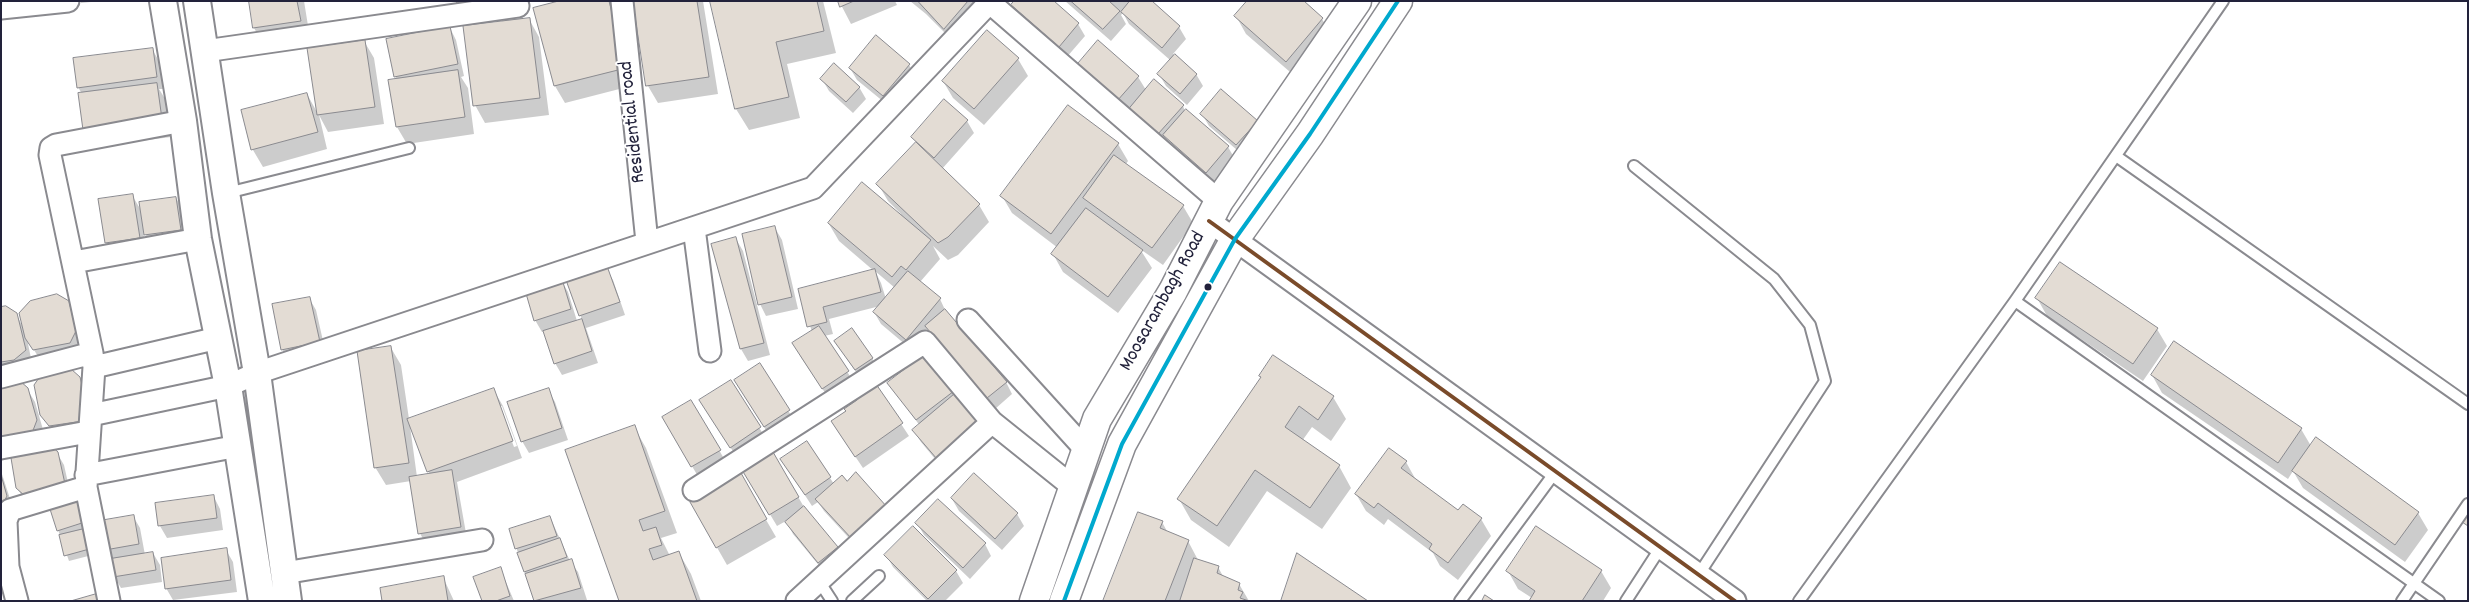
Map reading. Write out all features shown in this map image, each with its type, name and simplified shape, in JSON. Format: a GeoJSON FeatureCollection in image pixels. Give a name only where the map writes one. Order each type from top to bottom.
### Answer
{"type":"FeatureCollection","features":[{"type":"Feature","properties":{"kind":"main road","name":"Moosarambagh Road"},"geometry":{"type":"LineString","coordinates":[[1034,601],[1097,419],[1173,291],[1214,211],[1359,1]]}},
{"type":"Feature","properties":{"kind":"main road","name":"Moosarambagh Road"},"geometry":{"type":"LineString","coordinates":[[1066,600],[1122,444],[1235,239],[1310,134],[1391,10]]}},
{"type":"Feature","properties":{"kind":"street"},"geometry":{"type":"LineString","coordinates":[[1,8],[68,1]]}},
{"type":"Feature","properties":{"kind":"street"},"geometry":{"type":"LineString","coordinates":[[163,1],[183,122],[198,239],[228,386],[262,601]]}},
{"type":"Feature","properties":{"kind":"street"},"geometry":{"type":"LineString","coordinates":[[197,1],[226,193],[257,373],[288,601]]}},
{"type":"Feature","properties":{"kind":"street","name":"Residential road"},"geometry":{"type":"LineString","coordinates":[[622,1],[647,242]]}},
{"type":"Feature","properties":{"kind":"street"},"geometry":{"type":"LineString","coordinates":[[1359,1],[1391,10]]}},
{"type":"Feature","properties":{"kind":"street"},"geometry":{"type":"LineString","coordinates":[[1,448],[228,386],[257,373],[813,188],[989,2],[1214,211],[1235,239],[1735,601]]}},
{"type":"Feature","properties":{"kind":"street"},"geometry":{"type":"LineString","coordinates":[[204,52],[518,6]]}},
{"type":"Feature","properties":{"kind":"street"},"geometry":{"type":"LineString","coordinates":[[109,601],[86,481],[93,360],[74,262],[50,155],[51,148],[56,145],[183,122]]}},
{"type":"Feature","properties":{"kind":"street"},"geometry":{"type":"LineString","coordinates":[[694,228],[710,351]]}},
{"type":"Feature","properties":{"kind":"street"},"geometry":{"type":"LineString","coordinates":[[74,262],[198,239]]}},
{"type":"Feature","properties":{"kind":"street"},"geometry":{"type":"LineString","coordinates":[[968,320],[1086,450]]}},
{"type":"Feature","properties":{"kind":"street"},"geometry":{"type":"LineString","coordinates":[[1,377],[218,338]]}},
{"type":"Feature","properties":{"kind":"street"},"geometry":{"type":"LineString","coordinates":[[694,490],[925,342],[992,422],[1073,487]]}},
{"type":"Feature","properties":{"kind":"street"},"geometry":{"type":"LineString","coordinates":[[797,601],[992,422]]}},
{"type":"Feature","properties":{"kind":"street"},"geometry":{"type":"LineString","coordinates":[[17,601],[5,567],[6,521],[10,510],[86,481],[238,446]]}},
{"type":"Feature","properties":{"kind":"street"},"geometry":{"type":"LineString","coordinates":[[284,573],[482,540]]}},
{"type":"Feature","properties":{"kind":"lane"},"geometry":{"type":"LineString","coordinates":[[1799,601],[2015,301],[2223,1]]}},
{"type":"Feature","properties":{"kind":"lane"},"geometry":{"type":"LineString","coordinates":[[226,193],[409,148]]}},
{"type":"Feature","properties":{"kind":"lane"},"geometry":{"type":"LineString","coordinates":[[2116,156],[2468,404]]}},
{"type":"Feature","properties":{"kind":"lane"},"geometry":{"type":"LineString","coordinates":[[1634,166],[1774,279],[1810,325],[1825,381],[1699,574]]}},
{"type":"Feature","properties":{"kind":"lane"},"geometry":{"type":"LineString","coordinates":[[2015,301],[2439,601]]}},
{"type":"Feature","properties":{"kind":"lane"},"geometry":{"type":"LineString","coordinates":[[1460,601],[1556,472]]}},
{"type":"Feature","properties":{"kind":"lane"},"geometry":{"type":"LineString","coordinates":[[2402,601],[2413,582],[2468,504]]}},
{"type":"Feature","properties":{"kind":"lane"},"geometry":{"type":"LineString","coordinates":[[1626,601],[1660,547]]}},
{"type":"Feature","properties":{"kind":"lane"},"geometry":{"type":"LineString","coordinates":[[852,601],[879,576]]}},
{"type":"Feature","properties":{"kind":"lane"},"geometry":{"type":"LineString","coordinates":[[818,581],[832,601]]}},
{"type":"Feature","properties":{"kind":"building"},"geometry":{"type":"Polygon","coordinates":[[[249,1],[297,1],[301,21],[253,28],[249,1]]]}},
{"type":"Feature","properties":{"kind":"building"},"geometry":{"type":"Polygon","coordinates":[[[457,1],[510,1],[457,7],[457,1]]]}},
{"type":"Feature","properties":{"kind":"building"},"geometry":{"type":"Polygon","coordinates":[[[559,1],[609,1],[626,68],[554,86],[533,8],[559,1]]]}},
{"type":"Feature","properties":{"kind":"building"},"geometry":{"type":"Polygon","coordinates":[[[633,1],[697,1],[709,77],[646,86],[633,1]]]}},
{"type":"Feature","properties":{"kind":"building"},"geometry":{"type":"Polygon","coordinates":[[[710,1],[817,1],[824,31],[776,42],[789,97],[735,109],[710,1]]]}},
{"type":"Feature","properties":{"kind":"building"},"geometry":{"type":"Polygon","coordinates":[[[838,1],[854,1],[840,7],[838,1]]]}},
{"type":"Feature","properties":{"kind":"building"},"geometry":{"type":"Polygon","coordinates":[[[918,1],[968,1],[944,29],[918,1]]]}},
{"type":"Feature","properties":{"kind":"building"},"geometry":{"type":"Polygon","coordinates":[[[1014,1],[1054,1],[1079,23],[1059,47],[1011,5],[1014,1]]]}},
{"type":"Feature","properties":{"kind":"building"},"geometry":{"type":"Polygon","coordinates":[[[1071,1],[1109,1],[1120,11],[1103,29],[1071,1]]]}},
{"type":"Feature","properties":{"kind":"building"},"geometry":{"type":"Polygon","coordinates":[[[1130,1],[1152,1],[1180,26],[1162,48],[1121,12],[1130,1]]]}},
{"type":"Feature","properties":{"kind":"building"},"geometry":{"type":"Polygon","coordinates":[[[1247,1],[1304,1],[1323,18],[1286,62],[1234,16],[1247,1]]]}},
{"type":"Feature","properties":{"kind":"building"},"geometry":{"type":"Polygon","coordinates":[[[530,18],[540,98],[473,106],[463,26],[530,18]]]}},
{"type":"Feature","properties":{"kind":"building"},"geometry":{"type":"Polygon","coordinates":[[[450,26],[458,64],[394,77],[386,39],[450,26]]]}},
{"type":"Feature","properties":{"kind":"building"},"geometry":{"type":"Polygon","coordinates":[[[987,30],[1019,58],[974,109],[942,81],[987,30]]]}},
{"type":"Feature","properties":{"kind":"building"},"geometry":{"type":"Polygon","coordinates":[[[876,35],[910,64],[883,96],[849,68],[876,35]]]}},
{"type":"Feature","properties":{"kind":"building"},"geometry":{"type":"Polygon","coordinates":[[[365,40],[375,107],[317,115],[307,48],[365,40]]]}},
{"type":"Feature","properties":{"kind":"building"},"geometry":{"type":"Polygon","coordinates":[[[1098,40],[1139,76],[1117,101],[1076,66],[1098,40]]]}},
{"type":"Feature","properties":{"kind":"building"},"geometry":{"type":"Polygon","coordinates":[[[153,48],[157,77],[77,88],[73,58],[153,48]]]}},
{"type":"Feature","properties":{"kind":"building"},"geometry":{"type":"Polygon","coordinates":[[[1175,54],[1197,74],[1180,94],[1157,74],[1175,54]]]}},
{"type":"Feature","properties":{"kind":"building"},"geometry":{"type":"Polygon","coordinates":[[[834,63],[860,87],[846,102],[820,79],[834,63]]]}},
{"type":"Feature","properties":{"kind":"building"},"geometry":{"type":"Polygon","coordinates":[[[458,70],[465,117],[396,127],[388,80],[458,70]]]}},
{"type":"Feature","properties":{"kind":"building"},"geometry":{"type":"Polygon","coordinates":[[[1154,79],[1184,105],[1158,134],[1129,109],[1154,79]]]}},
{"type":"Feature","properties":{"kind":"building"},"geometry":{"type":"Polygon","coordinates":[[[157,83],[162,119],[83,130],[78,93],[157,83]]]}},
{"type":"Feature","properties":{"kind":"building"},"geometry":{"type":"Polygon","coordinates":[[[1221,89],[1258,121],[1236,145],[1200,114],[1221,89]]]}},
{"type":"Feature","properties":{"kind":"building"},"geometry":{"type":"Polygon","coordinates":[[[307,93],[318,132],[251,150],[241,110],[307,93]]]}},
{"type":"Feature","properties":{"kind":"building"},"geometry":{"type":"Polygon","coordinates":[[[944,99],[968,120],[934,158],[911,137],[944,99]]]}},
{"type":"Feature","properties":{"kind":"building"},"geometry":{"type":"Polygon","coordinates":[[[1068,105],[1119,143],[1051,234],[1000,196],[1068,105]]]}},
{"type":"Feature","properties":{"kind":"building"},"geometry":{"type":"Polygon","coordinates":[[[1186,109],[1229,146],[1206,173],[1163,135],[1186,109]]]}},
{"type":"Feature","properties":{"kind":"building"},"geometry":{"type":"Polygon","coordinates":[[[916,142],[980,204],[948,237],[938,243],[876,184],[916,142]]]}},
{"type":"Feature","properties":{"kind":"building"},"geometry":{"type":"Polygon","coordinates":[[[1114,155],[1184,205],[1152,248],[1083,198],[1114,155]]]}},
{"type":"Feature","properties":{"kind":"building"},"geometry":{"type":"Polygon","coordinates":[[[862,182],[931,240],[906,270],[901,266],[892,277],[828,223],[862,182]]]}},
{"type":"Feature","properties":{"kind":"building"},"geometry":{"type":"Polygon","coordinates":[[[133,194],[140,238],[105,243],[98,199],[133,194]]]}},
{"type":"Feature","properties":{"kind":"building"},"geometry":{"type":"Polygon","coordinates":[[[176,197],[181,230],[144,235],[139,202],[176,197]]]}},
{"type":"Feature","properties":{"kind":"building"},"geometry":{"type":"Polygon","coordinates":[[[1086,208],[1143,250],[1108,297],[1051,254],[1086,208]]]}},
{"type":"Feature","properties":{"kind":"building"},"geometry":{"type":"Polygon","coordinates":[[[775,226],[792,297],[758,305],[742,234],[775,226]]]}},
{"type":"Feature","properties":{"kind":"building"},"geometry":{"type":"Polygon","coordinates":[[[736,237],[764,343],[740,349],[711,244],[736,237]]]}},
{"type":"Feature","properties":{"kind":"building"},"geometry":{"type":"Polygon","coordinates":[[[2060,262],[2158,328],[2133,364],[2035,298],[2060,262]]]}},
{"type":"Feature","properties":{"kind":"building"},"geometry":{"type":"Polygon","coordinates":[[[607,266],[620,302],[579,316],[566,280],[607,266]]]}},
{"type":"Feature","properties":{"kind":"building"},"geometry":{"type":"Polygon","coordinates":[[[875,269],[881,292],[823,307],[827,322],[807,327],[798,289],[875,269]]]}},
{"type":"Feature","properties":{"kind":"building"},"geometry":{"type":"Polygon","coordinates":[[[908,271],[941,298],[906,340],[873,312],[908,271]]]}},
{"type":"Feature","properties":{"kind":"building"},"geometry":{"type":"Polygon","coordinates":[[[562,279],[571,309],[534,321],[525,290],[562,279]]]}},
{"type":"Feature","properties":{"kind":"building"},"geometry":{"type":"Polygon","coordinates":[[[57,294],[69,301],[76,331],[70,343],[33,350],[25,338],[19,313],[30,301],[57,294]]]}},
{"type":"Feature","properties":{"kind":"building"},"geometry":{"type":"Polygon","coordinates":[[[310,297],[320,342],[281,350],[272,304],[310,297]]]}},
{"type":"Feature","properties":{"kind":"building"},"geometry":{"type":"Polygon","coordinates":[[[6,306],[17,313],[26,350],[14,360],[1,362],[1,307],[6,306]]]}},
{"type":"Feature","properties":{"kind":"building"},"geometry":{"type":"Polygon","coordinates":[[[945,309],[1007,382],[987,398],[925,326],[945,309]]]}},
{"type":"Feature","properties":{"kind":"building"},"geometry":{"type":"Polygon","coordinates":[[[582,319],[592,351],[554,364],[543,331],[582,319]]]}},
{"type":"Feature","properties":{"kind":"building"},"geometry":{"type":"Polygon","coordinates":[[[819,326],[849,371],[822,389],[792,343],[819,326]]]}},
{"type":"Feature","properties":{"kind":"building"},"geometry":{"type":"Polygon","coordinates":[[[852,328],[873,358],[855,370],[834,341],[852,328]]]}},
{"type":"Feature","properties":{"kind":"building"},"geometry":{"type":"Polygon","coordinates":[[[2174,341],[2302,428],[2278,463],[2151,375],[2174,341]]]}},
{"type":"Feature","properties":{"kind":"building"},"geometry":{"type":"Polygon","coordinates":[[[391,346],[409,463],[374,468],[357,351],[391,346]]]}},
{"type":"Feature","properties":{"kind":"building"},"geometry":{"type":"Polygon","coordinates":[[[925,354],[954,391],[916,420],[887,383],[925,354]]]}},
{"type":"Feature","properties":{"kind":"building"},"geometry":{"type":"Polygon","coordinates":[[[1273,355],[1334,396],[1318,420],[1299,406],[1285,427],[1340,465],[1310,508],[1255,470],[1217,526],[1177,499],[1261,377],[1259,376],[1273,355]]]}},
{"type":"Feature","properties":{"kind":"building"},"geometry":{"type":"Polygon","coordinates":[[[760,363],[790,410],[764,427],[734,380],[760,363]]]}},
{"type":"Feature","properties":{"kind":"building"},"geometry":{"type":"Polygon","coordinates":[[[71,369],[80,377],[88,409],[83,421],[49,426],[40,415],[34,385],[43,372],[71,369]]]}},
{"type":"Feature","properties":{"kind":"building"},"geometry":{"type":"Polygon","coordinates":[[[731,380],[761,427],[730,448],[699,400],[731,380]]]}},
{"type":"Feature","properties":{"kind":"building"},"geometry":{"type":"Polygon","coordinates":[[[20,381],[28,388],[37,420],[32,433],[1,437],[1,383],[20,381]]]}},
{"type":"Feature","properties":{"kind":"building"},"geometry":{"type":"Polygon","coordinates":[[[876,384],[903,423],[855,457],[831,421],[846,411],[844,409],[857,400],[856,398],[876,384]]]}},
{"type":"Feature","properties":{"kind":"building"},"geometry":{"type":"Polygon","coordinates":[[[494,388],[513,441],[427,472],[407,419],[494,388]]]}},
{"type":"Feature","properties":{"kind":"building"},"geometry":{"type":"Polygon","coordinates":[[[549,388],[562,428],[521,442],[507,402],[549,388]]]}},
{"type":"Feature","properties":{"kind":"building"},"geometry":{"type":"Polygon","coordinates":[[[957,392],[982,421],[937,459],[912,430],[957,392]]]}},
{"type":"Feature","properties":{"kind":"building"},"geometry":{"type":"Polygon","coordinates":[[[691,400],[721,450],[691,467],[662,417],[691,400]]]}},
{"type":"Feature","properties":{"kind":"building"},"geometry":{"type":"Polygon","coordinates":[[[635,425],[665,511],[639,520],[643,531],[656,527],[662,545],[649,549],[653,560],[679,551],[697,601],[619,601],[565,450],[635,425]]]}},
{"type":"Feature","properties":{"kind":"building"},"geometry":{"type":"Polygon","coordinates":[[[2316,437],[2419,512],[2395,545],[2292,471],[2316,437]]]}},
{"type":"Feature","properties":{"kind":"building"},"geometry":{"type":"Polygon","coordinates":[[[807,441],[831,477],[805,495],[780,459],[807,441]]]}},
{"type":"Feature","properties":{"kind":"building"},"geometry":{"type":"Polygon","coordinates":[[[49,444],[58,452],[65,484],[25,496],[16,488],[11,458],[21,451],[49,444]]]}},
{"type":"Feature","properties":{"kind":"building"},"geometry":{"type":"Polygon","coordinates":[[[1389,448],[1407,461],[1401,468],[1458,510],[1463,504],[1482,518],[1448,563],[1429,549],[1432,544],[1378,503],[1374,508],[1355,494],[1389,448]]]}},
{"type":"Feature","properties":{"kind":"building"},"geometry":{"type":"Polygon","coordinates":[[[773,452],[799,497],[769,515],[742,470],[773,452]]]}},
{"type":"Feature","properties":{"kind":"building"},"geometry":{"type":"Polygon","coordinates":[[[452,470],[461,527],[418,534],[409,477],[452,470]]]}},
{"type":"Feature","properties":{"kind":"building"},"geometry":{"type":"Polygon","coordinates":[[[856,472],[887,507],[852,539],[815,499],[842,475],[847,481],[856,472]]]}},
{"type":"Feature","properties":{"kind":"building"},"geometry":{"type":"Polygon","coordinates":[[[741,473],[767,519],[716,548],[690,502],[741,473]]]}},
{"type":"Feature","properties":{"kind":"building"},"geometry":{"type":"Polygon","coordinates":[[[974,473],[1018,513],[995,539],[951,498],[974,473]]]}},
{"type":"Feature","properties":{"kind":"building"},"geometry":{"type":"Polygon","coordinates":[[[1,475],[7,496],[1,507],[1,475]]]}},
{"type":"Feature","properties":{"kind":"building"},"geometry":{"type":"Polygon","coordinates":[[[214,495],[217,518],[158,526],[155,503],[214,495]]]}},
{"type":"Feature","properties":{"kind":"building"},"geometry":{"type":"Polygon","coordinates":[[[77,498],[85,522],[57,531],[49,506],[77,498]]]}},
{"type":"Feature","properties":{"kind":"building"},"geometry":{"type":"Polygon","coordinates":[[[938,499],[986,543],[963,568],[915,523],[938,499]]]}},
{"type":"Feature","properties":{"kind":"building"},"geometry":{"type":"Polygon","coordinates":[[[804,506],[838,547],[818,563],[785,522],[804,506]]]}},
{"type":"Feature","properties":{"kind":"building"},"geometry":{"type":"Polygon","coordinates":[[[1138,512],[1163,521],[1160,528],[1189,540],[1165,601],[1103,601],[1138,512]]]}},
{"type":"Feature","properties":{"kind":"building"},"geometry":{"type":"Polygon","coordinates":[[[2468,514],[2468,526],[2462,522],[2468,514]]]}},
{"type":"Feature","properties":{"kind":"building"},"geometry":{"type":"Polygon","coordinates":[[[134,515],[139,544],[105,550],[99,521],[134,515]]]}},
{"type":"Feature","properties":{"kind":"building"},"geometry":{"type":"Polygon","coordinates":[[[550,516],[557,536],[515,549],[509,529],[550,516]]]}},
{"type":"Feature","properties":{"kind":"building"},"geometry":{"type":"Polygon","coordinates":[[[913,526],[957,570],[928,599],[884,555],[913,526]]]}},
{"type":"Feature","properties":{"kind":"building"},"geometry":{"type":"Polygon","coordinates":[[[1536,526],[1602,570],[1582,601],[1529,601],[1535,591],[1506,571],[1536,526]]]}},
{"type":"Feature","properties":{"kind":"building"},"geometry":{"type":"Polygon","coordinates":[[[88,528],[93,548],[64,556],[59,535],[88,528]]]}},
{"type":"Feature","properties":{"kind":"building"},"geometry":{"type":"Polygon","coordinates":[[[560,538],[567,557],[524,572],[517,553],[560,538]]]}},
{"type":"Feature","properties":{"kind":"building"},"geometry":{"type":"Polygon","coordinates":[[[227,548],[231,580],[165,589],[161,558],[227,548]]]}},
{"type":"Feature","properties":{"kind":"building"},"geometry":{"type":"Polygon","coordinates":[[[153,552],[156,570],[113,577],[110,559],[153,552]]]}},
{"type":"Feature","properties":{"kind":"building"},"geometry":{"type":"Polygon","coordinates":[[[1297,553],[1368,601],[1281,601],[1297,553]]]}},
{"type":"Feature","properties":{"kind":"building"},"geometry":{"type":"Polygon","coordinates":[[[1194,558],[1219,566],[1217,573],[1240,583],[1238,590],[1243,592],[1240,598],[1249,601],[1180,601],[1194,558]]]}},
{"type":"Feature","properties":{"kind":"building"},"geometry":{"type":"Polygon","coordinates":[[[572,559],[581,588],[534,601],[525,574],[572,559]]]}},
{"type":"Feature","properties":{"kind":"building"},"geometry":{"type":"Polygon","coordinates":[[[501,567],[510,596],[496,601],[482,601],[473,577],[501,567]]]}},
{"type":"Feature","properties":{"kind":"building"},"geometry":{"type":"Polygon","coordinates":[[[444,576],[448,601],[382,601],[380,588],[444,576]]]}},
{"type":"Feature","properties":{"kind":"building"},"geometry":{"type":"Polygon","coordinates":[[[100,593],[102,601],[71,601],[100,593]]]}},
{"type":"Feature","properties":{"kind":"building"},"geometry":{"type":"Polygon","coordinates":[[[1485,595],[1494,601],[1482,601],[1485,595]]]}},
{"type":"Feature","properties":{"kind":"transit line"},"geometry":{"type":"LineString","coordinates":[[1064,601],[1122,444],[1235,239],[1310,134],[1398,1]]}},
{"type":"Feature","properties":{"kind":"transit line"},"geometry":{"type":"LineString","coordinates":[[1209,221],[1735,601]]}}]}
